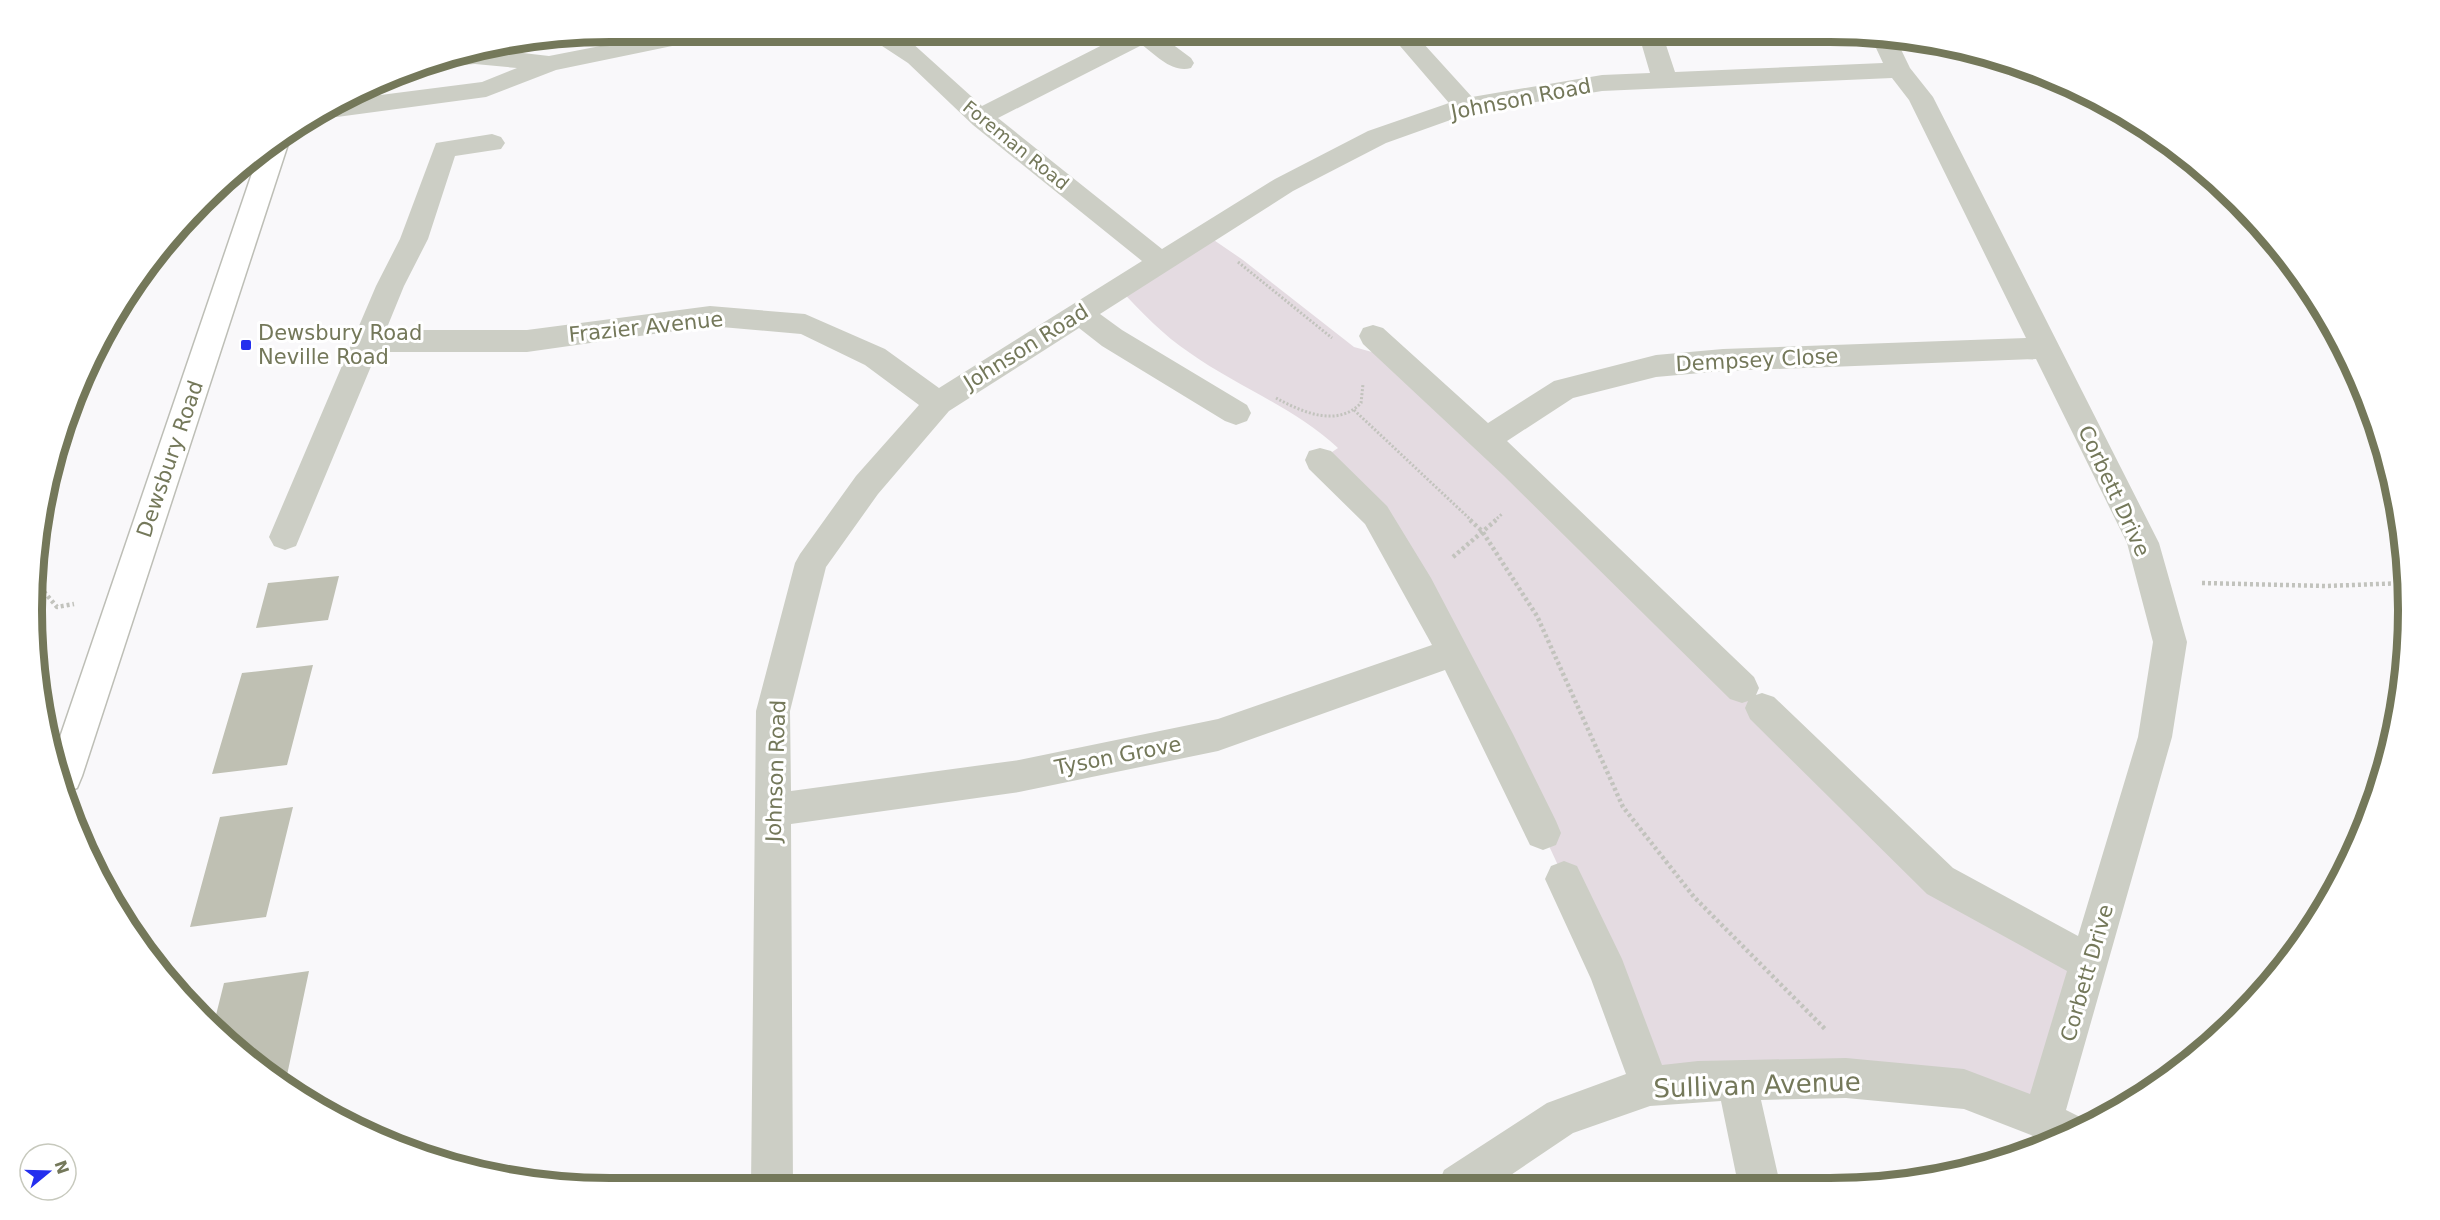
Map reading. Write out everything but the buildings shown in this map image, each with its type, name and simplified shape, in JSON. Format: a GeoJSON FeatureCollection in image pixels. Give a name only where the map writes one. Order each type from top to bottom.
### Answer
{"type":"FeatureCollection","features":[{"type":"Feature","properties":{"kind":"highway","name":"Dewsbury Road"},"geometry":{"type":"LineString","coordinates":[[65,772],[272,154]]}},
{"type":"Feature","properties":{"kind":"street"},"geometry":{"type":"LineString","coordinates":[[346,108],[486,89],[550,64],[654,42]]}},
{"type":"Feature","properties":{"kind":"street","name":"Foreman Road"},"geometry":{"type":"LineString","coordinates":[[895,42],[980,117],[1161,262]]}},
{"type":"Feature","properties":{"kind":"street"},"geometry":{"type":"LineString","coordinates":[[980,117],[1126,42]]}},
{"type":"Feature","properties":{"kind":"street"},"geometry":{"type":"LineString","coordinates":[[1153,42],[1182,63]]}},
{"type":"Feature","properties":{"kind":"street"},"geometry":{"type":"LineString","coordinates":[[1409,42],[1466,106]]}},
{"type":"Feature","properties":{"kind":"street"},"geometry":{"type":"LineString","coordinates":[[1653,42],[1665,80]]}},
{"type":"Feature","properties":{"kind":"street","name":"Corbett Drive"},"geometry":{"type":"LineString","coordinates":[[1887,45],[1899,70],[1920,97],[2143,543],[2170,642],[2156,737],[2090,963],[2056,1126]]}},
{"type":"Feature","properties":{"kind":"street"},"geometry":{"type":"LineString","coordinates":[[482,57],[550,64]]}},
{"type":"Feature","properties":{"kind":"street","name":"Johnson Road"},"geometry":{"type":"LineString","coordinates":[[772,1178],[773,711],[811,563],[867,485],[938,403],[1284,185],[1377,137],[1466,106],[1602,83],[1899,70]]}},
{"type":"Feature","properties":{"kind":"street"},"geometry":{"type":"LineString","coordinates":[[285,537],[390,286],[414,239],[445,148],[492,143]]}},
{"type":"Feature","properties":{"kind":"street"},"geometry":{"type":"LineString","coordinates":[[1078,313],[1112,338],[1236,413]]}},
{"type":"Feature","properties":{"kind":"street","name":"Frazier Avenue"},"geometry":{"type":"LineString","coordinates":[[368,340],[527,341],[710,316],[805,324],[875,357],[938,403]]}},
{"type":"Feature","properties":{"kind":"street"},"geometry":{"type":"LineString","coordinates":[[1373,336],[1487,439],[1940,881],[2090,963]]}},
{"type":"Feature","properties":{"kind":"street","name":"Dempsey Close"},"geometry":{"type":"LineString","coordinates":[[1487,439],[1564,389],[1656,366],[1723,360],[2044,348]]}},
{"type":"Feature","properties":{"kind":"street"},"geometry":{"type":"LineString","coordinates":[[1320,460],[1376,515],[1419,588],[1501,745],[1543,833]]}},
{"type":"Feature","properties":{"kind":"street","name":"Tyson Grove"},"geometry":{"type":"LineString","coordinates":[[773,810],[1019,776],[1218,735],[1452,653]]}},
{"type":"Feature","properties":{"kind":"street"},"geometry":{"type":"LineString","coordinates":[[1564,879],[1608,973],[1650,1086]]}},
{"type":"Feature","properties":{"kind":"street","name":"Sullivan Avenue"},"geometry":{"type":"LineString","coordinates":[[1469,1178],[1560,1117],[1650,1086],[1698,1081],[1846,1078],[1964,1089],[2056,1126]]}},
{"type":"Feature","properties":{"kind":"street"},"geometry":{"type":"LineString","coordinates":[[1737,1081],[1758,1178]]}},
{"type":"Feature","properties":{"kind":"path"},"geometry":{"type":"LineString","coordinates":[[1205,234],[1336,342]]}},
{"type":"Feature","properties":{"kind":"path"},"geometry":{"type":"LineString","coordinates":[[1267,393],[1298,410],[1327,416],[1350,414],[1361,403],[1363,383],[1358,375]]}},
{"type":"Feature","properties":{"kind":"path"},"geometry":{"type":"LineString","coordinates":[[1354,410],[1482,531],[1537,616],[1623,807],[1694,897],[1824,1029],[1846,1078]]}},
{"type":"Feature","properties":{"kind":"path"},"geometry":{"type":"LineString","coordinates":[[1419,588],[1482,531],[1543,496]]}},
{"type":"Feature","properties":{"kind":"path"},"geometry":{"type":"LineString","coordinates":[[2153,582],[2326,586],[2397,583]]}},
{"type":"Feature","properties":{"kind":"shaded area"},"geometry":{"type":"Polygon","coordinates":[[[1205,234],[1243,260],[1354,347],[1397,359],[1940,881],[2090,963],[2043,1119],[1964,1089],[1650,1086],[1608,973],[1543,833],[1419,588],[1320,460],[1338,448],[1285,409],[1208,365],[1180,346],[1153,323],[1119,288],[1205,234]]]}},
{"type":"Feature","properties":{"kind":"place","name":"Dewsbury Road Neville Road"},"geometry":{"type":"Point","coordinates":[246,345]}}]}
